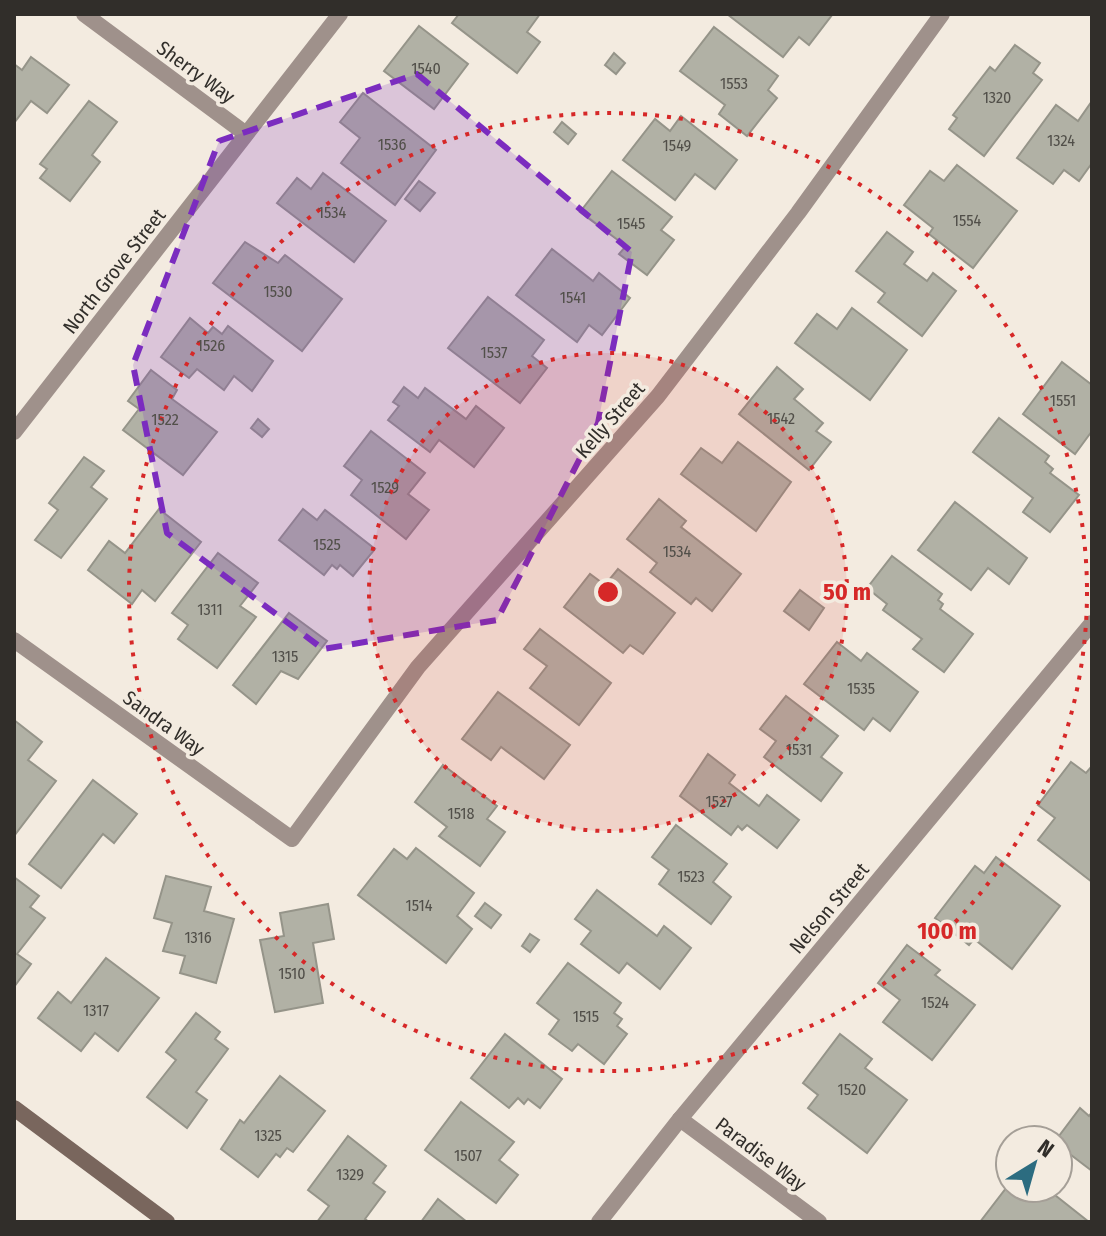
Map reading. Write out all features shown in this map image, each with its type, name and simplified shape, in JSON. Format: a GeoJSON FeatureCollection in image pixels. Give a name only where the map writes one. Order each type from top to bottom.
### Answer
{"type":"FeatureCollection","features":[{"type":"Feature","properties":{"kind":"street","name":"Sherry Way"},"geometry":{"type":"LineString","coordinates":[[84,14],[246,134]]}},
{"type":"Feature","properties":{"kind":"street","name":"North Grove Street"},"geometry":{"type":"LineString","coordinates":[[14,432],[340,14]]}},
{"type":"Feature","properties":{"kind":"street","name":"Kelly Street"},"geometry":{"type":"LineString","coordinates":[[292,839],[418,667],[658,396],[798,213],[942,14]]}},
{"type":"Feature","properties":{"kind":"street","name":"Nelson Street"},"geometry":{"type":"LineString","coordinates":[[599,1222],[680,1119],[1092,623]]}},
{"type":"Feature","properties":{"kind":"street","name":"Sandra Way"},"geometry":{"type":"LineString","coordinates":[[14,640],[292,839]]}},
{"type":"Feature","properties":{"kind":"street"},"geometry":{"type":"LineString","coordinates":[[14,1108],[167,1222]]}},
{"type":"Feature","properties":{"kind":"street","name":"Paradise Way"},"geometry":{"type":"LineString","coordinates":[[680,1119],[819,1222]]}},
{"type":"Feature","properties":{"kind":"highlighted area"},"geometry":{"type":"Polygon","coordinates":[[[417,74],[632,252],[598,423],[497,620],[323,649],[167,533],[133,365],[219,141],[417,74]]]}},
{"type":"Feature","properties":{"kind":"building"},"geometry":{"type":"Polygon","coordinates":[[[459,14],[540,14],[527,32],[540,42],[517,73],[452,23],[459,14]]]}},
{"type":"Feature","properties":{"kind":"building"},"geometry":{"type":"Polygon","coordinates":[[[727,14],[832,15],[809,45],[799,37],[783,57],[727,14]]]}},
{"type":"Feature","properties":{"kind":"building"},"geometry":{"type":"Polygon","coordinates":[[[419,26],[468,64],[434,109],[384,71],[419,26]]]}},
{"type":"Feature","properties":{"kind":"building"},"geometry":{"type":"Polygon","coordinates":[[[714,27],[778,76],[768,90],[777,98],[747,136],[719,114],[725,105],[680,71],[714,27]]]}},
{"type":"Feature","properties":{"kind":"building"},"geometry":{"type":"Polygon","coordinates":[[[1015,45],[1040,63],[1033,73],[1042,80],[984,156],[949,129],[957,118],[953,115],[990,67],[995,71],[1015,45]]]}},
{"type":"Feature","properties":{"kind":"building"},"geometry":{"type":"Polygon","coordinates":[[[614,53],[625,63],[616,74],[605,65],[614,53]]]}},
{"type":"Feature","properties":{"kind":"building"},"geometry":{"type":"Polygon","coordinates":[[[31,57],[69,85],[47,113],[31,101],[14,123],[14,64],[22,70],[31,57]]]}},
{"type":"Feature","properties":{"kind":"building"},"geometry":{"type":"Polygon","coordinates":[[[363,93],[436,150],[395,205],[341,163],[360,138],[340,122],[363,93]]]}},
{"type":"Feature","properties":{"kind":"building"},"geometry":{"type":"Polygon","coordinates":[[[89,101],[117,122],[92,155],[100,162],[70,201],[40,178],[47,169],[40,164],[89,101]]]}},
{"type":"Feature","properties":{"kind":"building"},"geometry":{"type":"Polygon","coordinates":[[[1092,101],[1092,163],[1079,181],[1064,170],[1053,184],[1017,158],[1056,105],[1078,121],[1092,101]]]}},
{"type":"Feature","properties":{"kind":"building"},"geometry":{"type":"Polygon","coordinates":[[[681,116],[737,160],[715,189],[695,174],[675,200],[623,160],[655,119],[670,131],[681,116]]]}},
{"type":"Feature","properties":{"kind":"building"},"geometry":{"type":"Polygon","coordinates":[[[562,122],[576,134],[568,144],[554,132],[562,122]]]}},
{"type":"Feature","properties":{"kind":"building"},"geometry":{"type":"Polygon","coordinates":[[[957,165],[1017,211],[973,268],[929,234],[933,228],[904,205],[930,171],[944,181],[957,165]]]}},
{"type":"Feature","properties":{"kind":"building"},"geometry":{"type":"Polygon","coordinates":[[[612,171],[672,217],[661,230],[674,240],[647,275],[619,254],[626,246],[580,212],[612,171]]]}},
{"type":"Feature","properties":{"kind":"building"},"geometry":{"type":"Polygon","coordinates":[[[323,173],[386,221],[354,262],[277,203],[297,178],[311,189],[323,173]]]}},
{"type":"Feature","properties":{"kind":"building"},"geometry":{"type":"Polygon","coordinates":[[[419,181],[435,193],[420,211],[405,199],[419,181]]]}},
{"type":"Feature","properties":{"kind":"building"},"geometry":{"type":"Polygon","coordinates":[[[887,232],[913,252],[904,264],[927,281],[933,273],[956,291],[922,336],[878,302],[885,293],[856,271],[887,232]]]}},
{"type":"Feature","properties":{"kind":"building"},"geometry":{"type":"Polygon","coordinates":[[[245,242],[278,263],[285,255],[342,299],[302,351],[213,283],[245,242]]]}},
{"type":"Feature","properties":{"kind":"building"},"geometry":{"type":"Polygon","coordinates":[[[552,249],[593,281],[599,273],[630,298],[602,335],[589,325],[577,342],[516,295],[552,249]]]}},
{"type":"Feature","properties":{"kind":"building"},"geometry":{"type":"Polygon","coordinates":[[[488,297],[544,340],[532,356],[547,368],[520,403],[448,348],[488,297]]]}},
{"type":"Feature","properties":{"kind":"building"},"geometry":{"type":"Polygon","coordinates":[[[852,308],[907,350],[870,400],[795,343],[817,314],[837,329],[852,308]]]}},
{"type":"Feature","properties":{"kind":"building"},"geometry":{"type":"Polygon","coordinates":[[[190,318],[208,333],[213,327],[222,334],[228,326],[273,361],[252,391],[234,376],[224,390],[197,369],[189,378],[161,357],[190,318]]]}},
{"type":"Feature","properties":{"kind":"building"},"geometry":{"type":"Polygon","coordinates":[[[1062,362],[1092,385],[1092,431],[1075,454],[1023,414],[1062,362]]]}},
{"type":"Feature","properties":{"kind":"building"},"geometry":{"type":"Polygon","coordinates":[[[777,367],[803,389],[794,399],[823,423],[816,431],[831,442],[809,470],[739,414],[777,367]]]}},
{"type":"Feature","properties":{"kind":"building"},"geometry":{"type":"Polygon","coordinates":[[[151,370],[177,390],[172,399],[217,432],[183,475],[123,430],[139,409],[128,401],[151,370]]]}},
{"type":"Feature","properties":{"kind":"building"},"geometry":{"type":"Polygon","coordinates":[[[404,387],[418,398],[425,388],[466,419],[476,406],[504,428],[474,467],[439,440],[430,452],[388,420],[399,406],[393,402],[404,387]]]}},
{"type":"Feature","properties":{"kind":"building"},"geometry":{"type":"Polygon","coordinates":[[[999,418],[1049,456],[1045,462],[1053,469],[1050,473],[1079,495],[1050,532],[1023,512],[1033,498],[973,452],[999,418]]]}},
{"type":"Feature","properties":{"kind":"building"},"geometry":{"type":"Polygon","coordinates":[[[258,419],[269,429],[262,437],[251,428],[258,419]]]}},
{"type":"Feature","properties":{"kind":"building"},"geometry":{"type":"Polygon","coordinates":[[[371,431],[425,473],[408,494],[429,510],[406,539],[351,495],[362,480],[344,466],[371,431]]]}},
{"type":"Feature","properties":{"kind":"building"},"geometry":{"type":"Polygon","coordinates":[[[738,442],[791,482],[756,531],[681,474],[701,448],[722,463],[738,442]]]}},
{"type":"Feature","properties":{"kind":"building"},"geometry":{"type":"Polygon","coordinates":[[[84,457],[104,471],[91,487],[107,499],[61,558],[35,540],[58,510],[49,503],[84,457]]]}},
{"type":"Feature","properties":{"kind":"building"},"geometry":{"type":"Polygon","coordinates":[[[659,499],[686,521],[681,527],[741,574],[712,611],[696,598],[691,604],[650,572],[657,563],[627,539],[659,499]]]}},
{"type":"Feature","properties":{"kind":"building"},"geometry":{"type":"Polygon","coordinates":[[[955,502],[1027,558],[1009,584],[988,568],[971,590],[918,550],[955,502]]]}},
{"type":"Feature","properties":{"kind":"building"},"geometry":{"type":"Polygon","coordinates":[[[159,509],[201,542],[155,601],[142,590],[132,604],[88,570],[109,541],[125,553],[159,509]]]}},
{"type":"Feature","properties":{"kind":"building"},"geometry":{"type":"Polygon","coordinates":[[[303,509],[317,520],[325,510],[375,549],[353,576],[340,565],[337,569],[332,565],[324,575],[279,540],[303,509]]]}},
{"type":"Feature","properties":{"kind":"building"},"geometry":{"type":"Polygon","coordinates":[[[218,553],[258,583],[240,606],[256,617],[217,668],[178,639],[188,625],[172,613],[218,553]]]}},
{"type":"Feature","properties":{"kind":"building"},"geometry":{"type":"Polygon","coordinates":[[[892,556],[942,594],[938,600],[943,604],[940,609],[973,634],[944,672],[913,649],[922,639],[883,610],[887,604],[867,588],[892,556]]]}},
{"type":"Feature","properties":{"kind":"building"},"geometry":{"type":"Polygon","coordinates":[[[618,569],[675,613],[643,654],[630,645],[623,653],[564,607],[590,574],[605,585],[618,569]]]}},
{"type":"Feature","properties":{"kind":"building"},"geometry":{"type":"Polygon","coordinates":[[[800,590],[824,608],[809,630],[784,611],[800,590]]]}},
{"type":"Feature","properties":{"kind":"building"},"geometry":{"type":"Polygon","coordinates":[[[289,613],[327,641],[298,679],[281,671],[256,704],[233,685],[289,613]]]}},
{"type":"Feature","properties":{"kind":"building"},"geometry":{"type":"Polygon","coordinates":[[[540,629],[611,683],[579,725],[530,688],[547,666],[524,649],[540,629]]]}},
{"type":"Feature","properties":{"kind":"building"},"geometry":{"type":"Polygon","coordinates":[[[837,642],[861,661],[867,653],[918,692],[890,731],[873,718],[864,730],[804,684],[837,642]]]}},
{"type":"Feature","properties":{"kind":"building"},"geometry":{"type":"Polygon","coordinates":[[[498,692],[570,745],[544,779],[501,747],[491,760],[462,739],[498,692]]]}},
{"type":"Feature","properties":{"kind":"building"},"geometry":{"type":"Polygon","coordinates":[[[786,696],[838,736],[821,757],[842,773],[821,801],[764,757],[776,741],[760,729],[786,696]]]}},
{"type":"Feature","properties":{"kind":"building"},"geometry":{"type":"Polygon","coordinates":[[[14,720],[42,742],[28,760],[56,781],[14,836],[14,720]]]}},
{"type":"Feature","properties":{"kind":"building"},"geometry":{"type":"Polygon","coordinates":[[[708,754],[735,775],[729,783],[759,806],[767,795],[799,820],[777,848],[747,825],[742,830],[738,826],[731,835],[680,796],[708,754]]]}},
{"type":"Feature","properties":{"kind":"building"},"geometry":{"type":"Polygon","coordinates":[[[1071,762],[1086,773],[1092,766],[1092,882],[1038,840],[1055,818],[1038,805],[1071,762]]]}},
{"type":"Feature","properties":{"kind":"building"},"geometry":{"type":"Polygon","coordinates":[[[443,765],[497,806],[487,819],[505,832],[480,866],[439,836],[447,827],[415,802],[443,765]]]}},
{"type":"Feature","properties":{"kind":"building"},"geometry":{"type":"Polygon","coordinates":[[[93,780],[137,814],[114,843],[103,834],[61,888],[29,864],[93,780]]]}},
{"type":"Feature","properties":{"kind":"building"},"geometry":{"type":"Polygon","coordinates":[[[676,825],[727,864],[713,882],[731,897],[711,924],[659,884],[669,870],[652,857],[676,825]]]}},
{"type":"Feature","properties":{"kind":"building"},"geometry":{"type":"Polygon","coordinates":[[[416,848],[474,893],[457,916],[472,929],[446,963],[358,895],[394,849],[407,859],[416,848]]]}},
{"type":"Feature","properties":{"kind":"building"},"geometry":{"type":"Polygon","coordinates":[[[996,857],[1060,906],[1012,969],[974,939],[969,945],[935,918],[975,866],[984,873],[996,857]]]}},
{"type":"Feature","properties":{"kind":"building"},"geometry":{"type":"Polygon","coordinates":[[[166,876],[211,887],[204,911],[234,919],[216,983],[180,973],[185,956],[163,951],[172,923],[154,918],[166,876]]]}},
{"type":"Feature","properties":{"kind":"building"},"geometry":{"type":"Polygon","coordinates":[[[14,877],[39,896],[30,907],[45,918],[17,954],[31,964],[14,987],[14,877]]]}},
{"type":"Feature","properties":{"kind":"building"},"geometry":{"type":"Polygon","coordinates":[[[597,890],[657,936],[664,926],[691,948],[660,989],[627,963],[619,973],[581,944],[591,931],[575,919],[597,890]]]}},
{"type":"Feature","properties":{"kind":"building"},"geometry":{"type":"Polygon","coordinates":[[[485,903],[501,915],[491,928],[475,916],[485,903]]]}},
{"type":"Feature","properties":{"kind":"building"},"geometry":{"type":"Polygon","coordinates":[[[328,904],[334,939],[313,943],[323,1003],[275,1012],[260,940],[284,936],[280,913],[328,904]]]}},
{"type":"Feature","properties":{"kind":"building"},"geometry":{"type":"Polygon","coordinates":[[[530,934],[539,940],[530,952],[522,946],[530,934]]]}},
{"type":"Feature","properties":{"kind":"building"},"geometry":{"type":"Polygon","coordinates":[[[907,945],[940,970],[935,975],[975,1005],[932,1060],[883,1022],[900,1000],[878,983],[907,945]]]}},
{"type":"Feature","properties":{"kind":"building"},"geometry":{"type":"Polygon","coordinates":[[[106,958],[159,998],[118,1051],[95,1033],[81,1051],[38,1018],[58,992],[71,1003],[106,958]]]}},
{"type":"Feature","properties":{"kind":"building"},"geometry":{"type":"Polygon","coordinates":[[[568,963],[621,1003],[614,1013],[622,1019],[617,1026],[627,1034],[604,1064],[578,1044],[572,1051],[549,1034],[559,1020],[537,1003],[568,963]]]}},
{"type":"Feature","properties":{"kind":"building"},"geometry":{"type":"Polygon","coordinates":[[[196,1013],[220,1032],[215,1039],[228,1049],[196,1092],[207,1100],[187,1128],[147,1097],[176,1060],[166,1052],[196,1013]]]}},
{"type":"Feature","properties":{"kind":"building"},"geometry":{"type":"Polygon","coordinates":[[[505,1034],[562,1079],[540,1108],[528,1099],[524,1104],[518,1098],[509,1108],[471,1078],[505,1034]]]}},
{"type":"Feature","properties":{"kind":"building"},"geometry":{"type":"Polygon","coordinates":[[[840,1034],[872,1059],[865,1068],[907,1100],[867,1153],[808,1108],[818,1095],[803,1083],[840,1034]]]}},
{"type":"Feature","properties":{"kind":"building"},"geometry":{"type":"Polygon","coordinates":[[[280,1076],[325,1111],[293,1152],[287,1148],[280,1157],[276,1154],[258,1177],[221,1149],[240,1120],[244,1123],[280,1076]]]}},
{"type":"Feature","properties":{"kind":"building"},"geometry":{"type":"Polygon","coordinates":[[[461,1102],[514,1142],[499,1160],[518,1175],[496,1203],[425,1150],[461,1102]]]}},
{"type":"Feature","properties":{"kind":"building"},"geometry":{"type":"Polygon","coordinates":[[[1080,1108],[1089,1116],[1092,1112],[1092,1171],[1074,1157],[1074,1124],[1068,1124],[1080,1108]]]}},
{"type":"Feature","properties":{"kind":"building"},"geometry":{"type":"Polygon","coordinates":[[[348,1136],[386,1166],[373,1183],[385,1192],[365,1219],[369,1222],[317,1222],[329,1206],[308,1190],[348,1136]]]}},
{"type":"Feature","properties":{"kind":"building"},"geometry":{"type":"Polygon","coordinates":[[[438,1199],[467,1222],[421,1222],[438,1199]]]}},
{"type":"Feature","properties":{"kind":"building"},"geometry":{"type":"Polygon","coordinates":[[[994,1204],[1066,1204],[1089,1222],[980,1222],[994,1204]]]}}]}
